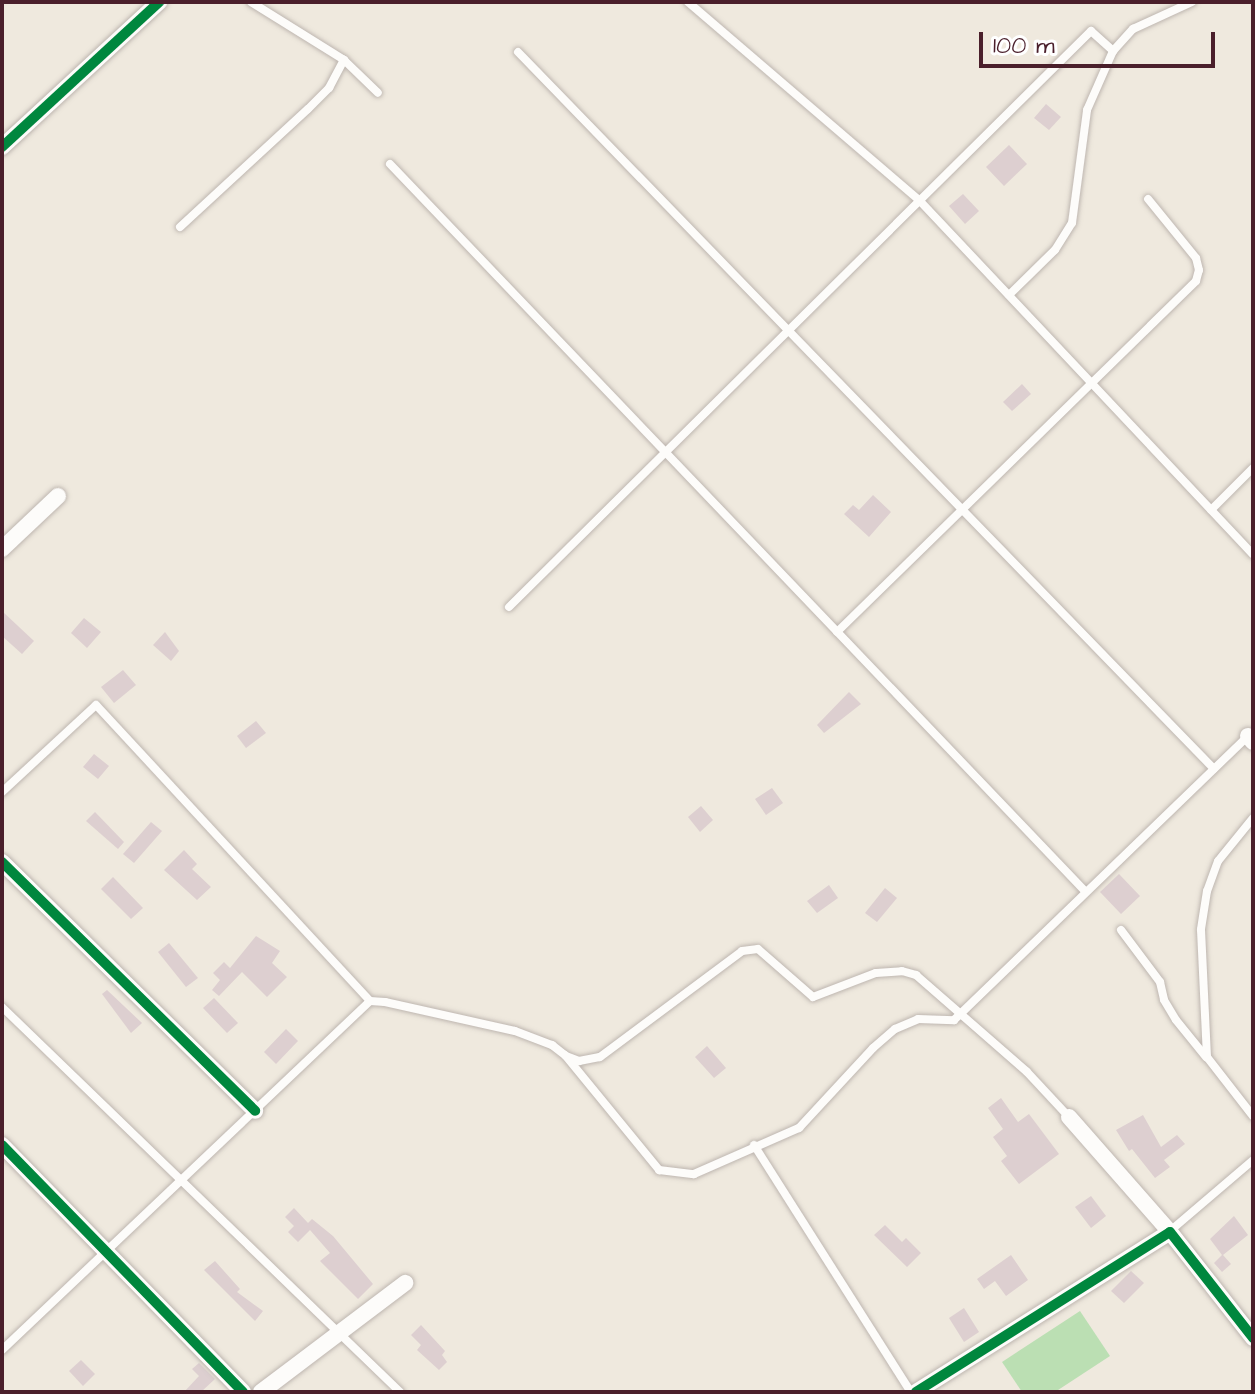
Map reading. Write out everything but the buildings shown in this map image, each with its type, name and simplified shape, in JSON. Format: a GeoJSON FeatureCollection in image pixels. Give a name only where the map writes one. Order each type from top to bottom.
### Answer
{"type":"FeatureCollection","features":[{"type":"Feature","properties":{"kind":"street"},"geometry":{"type":"LineString","coordinates":[[2,147],[159,2]]}},
{"type":"Feature","properties":{"kind":"street"},"geometry":{"type":"LineString","coordinates":[[2,549],[58,496]]}},
{"type":"Feature","properties":{"kind":"street"},"geometry":{"type":"LineString","coordinates":[[2,862],[255,1111]]}},
{"type":"Feature","properties":{"kind":"street"},"geometry":{"type":"LineString","coordinates":[[1069,1117],[1170,1232],[1253,1338]]}},
{"type":"Feature","properties":{"kind":"street"},"geometry":{"type":"LineString","coordinates":[[2,1145],[243,1392]]}},
{"type":"Feature","properties":{"kind":"street"},"geometry":{"type":"LineString","coordinates":[[913,1392],[1170,1232]]}},
{"type":"Feature","properties":{"kind":"street"},"geometry":{"type":"LineString","coordinates":[[261,1392],[405,1283]]}},
{"type":"Feature","properties":{"kind":"lane"},"geometry":{"type":"LineString","coordinates":[[251,2],[344,60],[378,93]]}},
{"type":"Feature","properties":{"kind":"lane"},"geometry":{"type":"LineString","coordinates":[[688,2],[919,200],[1253,555]]}},
{"type":"Feature","properties":{"kind":"lane"},"geometry":{"type":"LineString","coordinates":[[1009,295],[1055,250],[1072,223],[1087,110],[1113,51],[1133,29],[1192,2]]}},
{"type":"Feature","properties":{"kind":"lane"},"geometry":{"type":"LineString","coordinates":[[509,607],[1091,31],[1113,51]]}},
{"type":"Feature","properties":{"kind":"lane"},"geometry":{"type":"LineString","coordinates":[[518,52],[1214,769]]}},
{"type":"Feature","properties":{"kind":"lane"},"geometry":{"type":"LineString","coordinates":[[180,227],[329,88],[344,60]]}},
{"type":"Feature","properties":{"kind":"lane"},"geometry":{"type":"LineString","coordinates":[[390,164],[1086,892]]}},
{"type":"Feature","properties":{"kind":"lane"},"geometry":{"type":"LineString","coordinates":[[837,632],[1196,281],[1199,270],[1196,258],[1148,199]]}},
{"type":"Feature","properties":{"kind":"lane"},"geometry":{"type":"LineString","coordinates":[[1211,510],[1253,468]]}},
{"type":"Feature","properties":{"kind":"lane"},"geometry":{"type":"LineString","coordinates":[[2,792],[96,705],[370,1001],[533,1036],[579,1061],[600,1057],[742,951],[765,952],[813,997],[876,973],[902,971],[927,982],[960,1015],[1027,1072],[1069,1117]]}},
{"type":"Feature","properties":{"kind":"lane"},"geometry":{"type":"LineString","coordinates":[[565,1055],[659,1170],[694,1174],[754,1145],[799,1128],[873,1048],[895,1029],[918,1019],[954,1020],[960,1015],[1249,735]]}},
{"type":"Feature","properties":{"kind":"lane"},"geometry":{"type":"LineString","coordinates":[[1207,1057],[1201,930],[1207,891],[1218,861],[1253,818]]}},
{"type":"Feature","properties":{"kind":"lane"},"geometry":{"type":"LineString","coordinates":[[1121,930],[1160,982],[1164,1000],[1176,1020],[1253,1116]]}},
{"type":"Feature","properties":{"kind":"lane"},"geometry":{"type":"LineString","coordinates":[[2,1350],[370,1001]]}},
{"type":"Feature","properties":{"kind":"lane"},"geometry":{"type":"LineString","coordinates":[[2,1007],[400,1392]]}},
{"type":"Feature","properties":{"kind":"lane"},"geometry":{"type":"LineString","coordinates":[[754,1145],[913,1392]]}},
{"type":"Feature","properties":{"kind":"lane"},"geometry":{"type":"LineString","coordinates":[[1170,1232],[1253,1160]]}},
{"type":"Feature","properties":{"kind":"green space"},"geometry":{"type":"Polygon","coordinates":[[[1080,1311],[1110,1356],[1055,1392],[1022,1392],[1002,1362],[1080,1311]]]}},
{"type":"Feature","properties":{"kind":"cycle path"},"geometry":{"type":"LineString","coordinates":[[2,147],[159,2]]}},
{"type":"Feature","properties":{"kind":"cycle path"},"geometry":{"type":"LineString","coordinates":[[2,862],[255,1111]]}},
{"type":"Feature","properties":{"kind":"cycle path"},"geometry":{"type":"LineString","coordinates":[[2,1145],[243,1392]]}},
{"type":"Feature","properties":{"kind":"cycle path"},"geometry":{"type":"LineString","coordinates":[[916,1392],[1170,1232],[1253,1338]]}}]}
